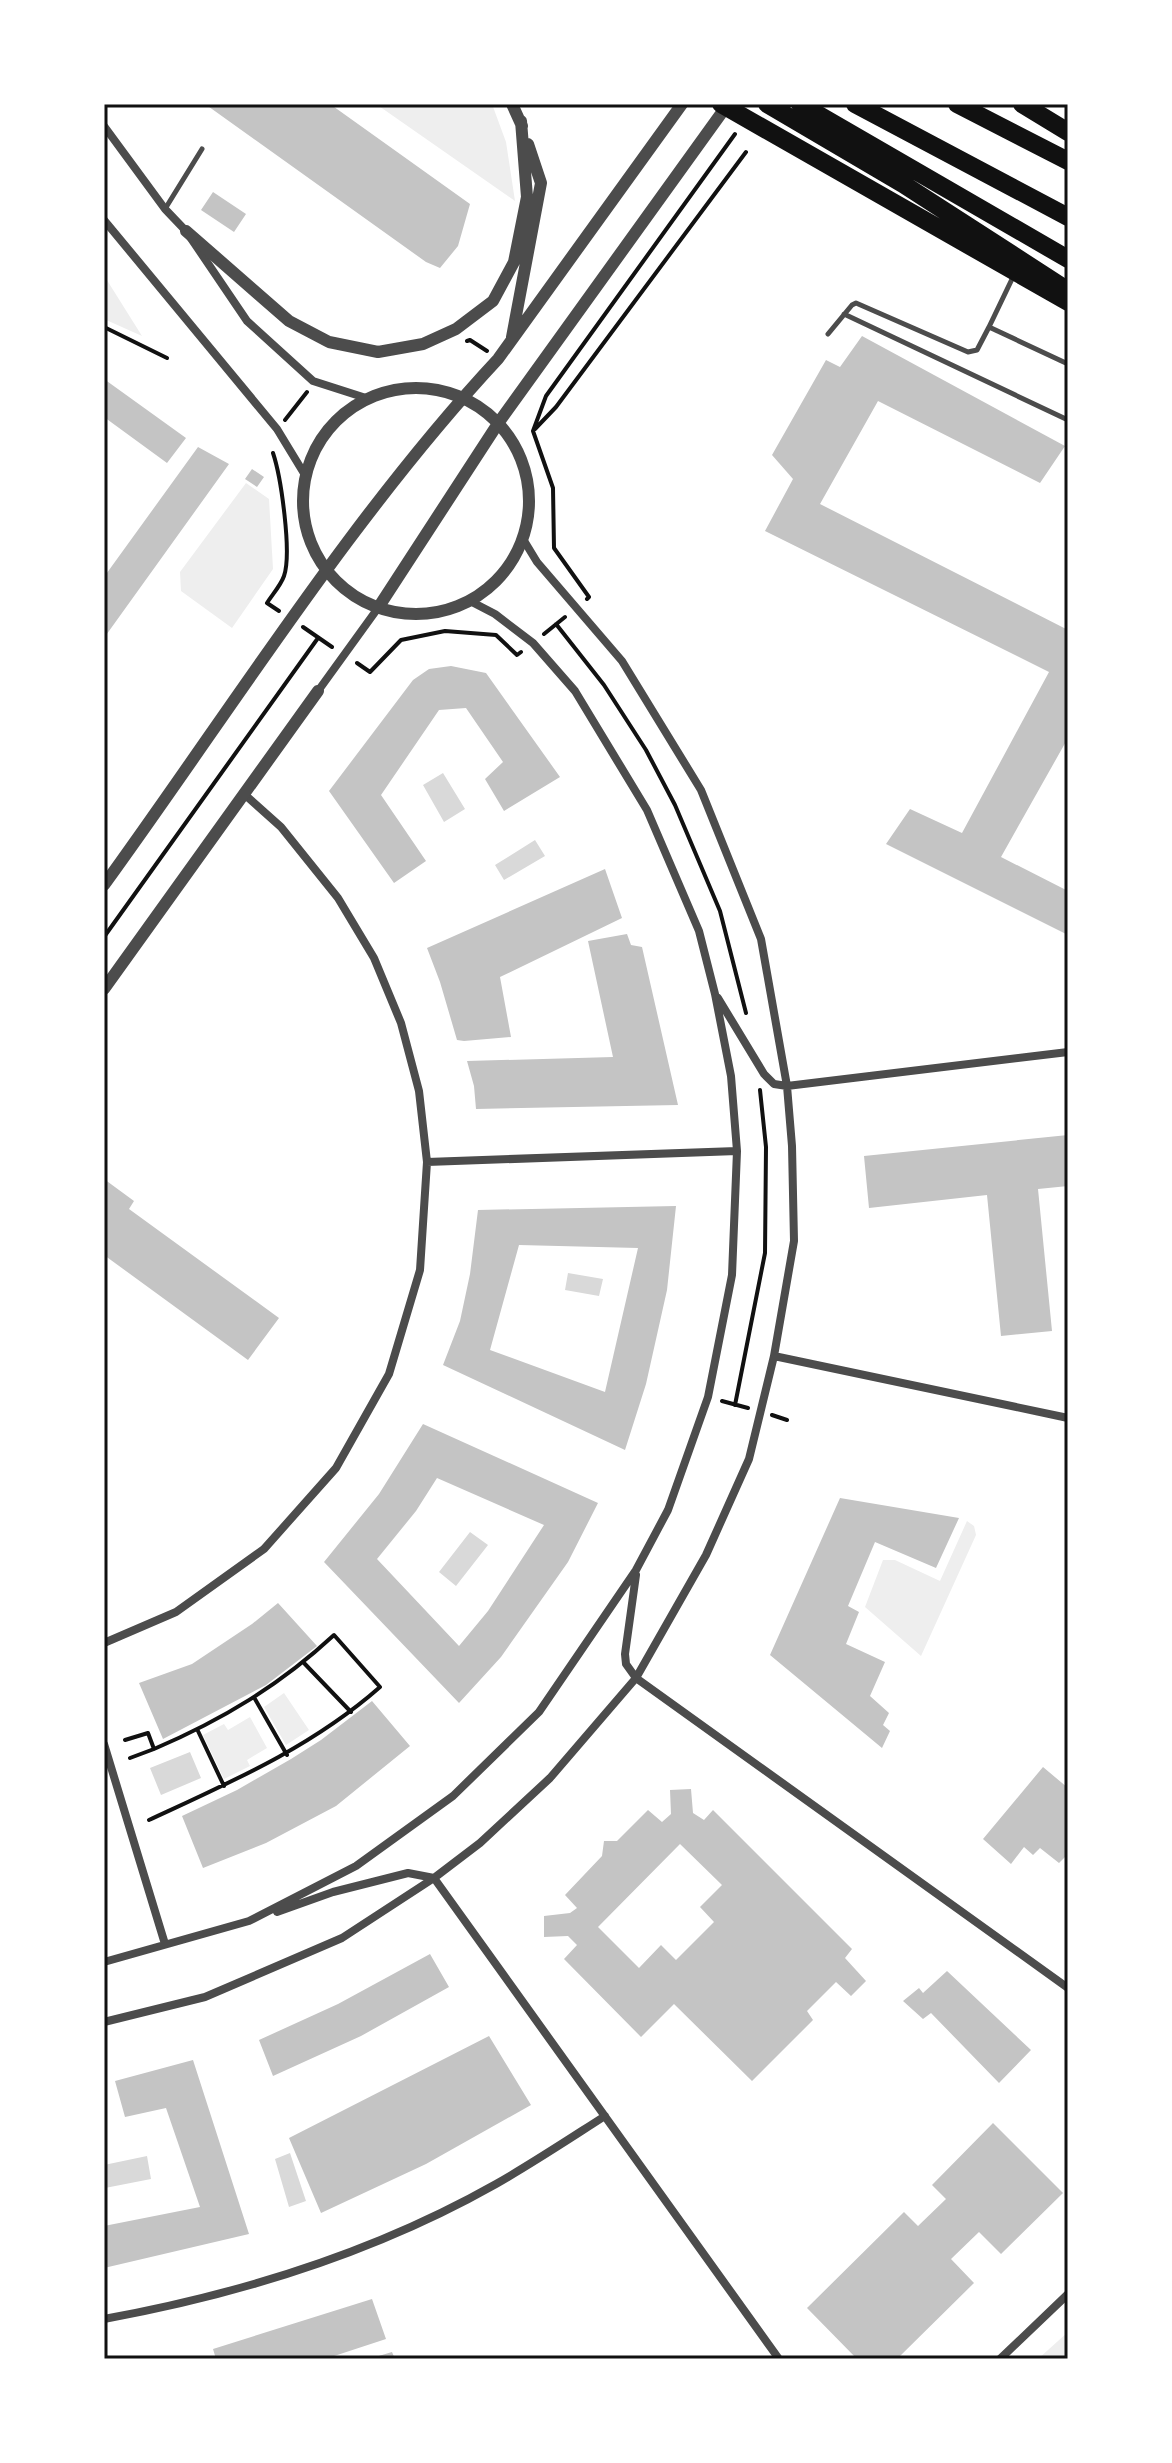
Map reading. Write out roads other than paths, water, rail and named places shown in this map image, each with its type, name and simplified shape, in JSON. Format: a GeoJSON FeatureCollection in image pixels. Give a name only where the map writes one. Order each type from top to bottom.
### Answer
{"type":"FeatureCollection","features":[{"type":"Feature","properties":{"kind":"highway"},"geometry":{"type":"LineString","coordinates":[[721,104],[1068,302]]}},
{"type":"Feature","properties":{"kind":"highway"},"geometry":{"type":"LineString","coordinates":[[767,104],[903,184],[1068,291]]}},
{"type":"Feature","properties":{"kind":"highway"},"geometry":{"type":"LineString","coordinates":[[800,104],[1068,259]]}},
{"type":"Feature","properties":{"kind":"highway"},"geometry":{"type":"LineString","coordinates":[[855,104],[1068,217]]}},
{"type":"Feature","properties":{"kind":"highway"},"geometry":{"type":"LineString","coordinates":[[957,104],[1068,161]]}},
{"type":"Feature","properties":{"kind":"highway"},"geometry":{"type":"LineString","coordinates":[[1022,104],[1068,132]]}},
{"type":"Feature","properties":{"kind":"street"},"geometry":{"type":"LineString","coordinates":[[512,104],[521,121],[541,183],[512,340]]}},
{"type":"Feature","properties":{"kind":"street"},"geometry":{"type":"LineString","coordinates":[[104,885],[326,570],[512,340],[682,104]]}},
{"type":"Feature","properties":{"kind":"street"},"geometry":{"type":"LineString","coordinates":[[104,989],[378,608],[499,422],[728,104]]}},
{"type":"Feature","properties":{"kind":"street"},"geometry":{"type":"LineString","coordinates":[[104,126],[165,209],[289,321],[329,342],[378,352],[423,344],[456,329],[493,301],[514,262],[527,197],[521,121]]}},
{"type":"Feature","properties":{"kind":"street"},"geometry":{"type":"LineString","coordinates":[[104,220],[277,429],[305,475]]}},
{"type":"Feature","properties":{"kind":"street"},"geometry":{"type":"LineString","coordinates":[[186,231],[247,321],[313,381],[366,398]]}},
{"type":"Feature","properties":{"kind":"street"},"geometry":{"type":"LineString","coordinates":[[404,387],[436,388],[463,397],[499,422],[518,449],[529,487],[528,518],[523,539],[504,573],[470,601],[428,614],[402,614],[378,608],[350,593],[326,570],[312,546],[303,515],[305,475],[330,426],[366,398],[404,387]]}},
{"type":"Feature","properties":{"kind":"street"},"geometry":{"type":"LineString","coordinates":[[104,2022],[205,1997],[342,1938],[434,1878],[480,1843],[550,1778],[636,1678],[706,1555],[749,1459],[774,1356],[794,1241],[787,1086],[761,939],[701,790],[622,661],[537,562],[523,539]]}},
{"type":"Feature","properties":{"kind":"street"},"geometry":{"type":"LineString","coordinates":[[249,1921],[356,1866],[453,1796],[539,1712],[636,1570],[668,1510],[708,1397],[732,1275],[737,1151],[731,1076],[699,931],[647,810],[575,691],[533,643],[495,614],[470,601]]}},
{"type":"Feature","properties":{"kind":"street"},"geometry":{"type":"LineString","coordinates":[[104,1643],[176,1612],[264,1549],[336,1468],[389,1374],[420,1270],[427,1162],[419,1091],[401,1023],[374,958],[338,898],[281,827],[243,793]]}},
{"type":"Feature","properties":{"kind":"street"},"geometry":{"type":"LineString","coordinates":[[715,994],[764,1074],[774,1084],[787,1086],[1068,1052]]}},
{"type":"Feature","properties":{"kind":"street"},"geometry":{"type":"LineString","coordinates":[[427,1162],[737,1151]]}},
{"type":"Feature","properties":{"kind":"street"},"geometry":{"type":"LineString","coordinates":[[774,1356],[1068,1418]]}},
{"type":"Feature","properties":{"kind":"street"},"geometry":{"type":"LineString","coordinates":[[636,1570],[625,1654],[626,1664],[636,1678],[1068,1988]]}},
{"type":"Feature","properties":{"kind":"street"},"geometry":{"type":"LineString","coordinates":[[104,1744],[165,1944]]}},
{"type":"Feature","properties":{"kind":"street"},"geometry":{"type":"LineString","coordinates":[[104,1962],[249,1921],[333,1892],[408,1873],[434,1878],[779,2359]]}},
{"type":"Feature","properties":{"kind":"street"},"geometry":{"type":"LineString","coordinates":[[104,2319],[216,2296],[342,2256],[410,2228],[495,2185],[605,2116]]}},
{"type":"Feature","properties":{"kind":"street"},"geometry":{"type":"LineString","coordinates":[[1000,2359],[1068,2294]]}},
{"type":"Feature","properties":{"kind":"lane"},"geometry":{"type":"LineString","coordinates":[[165,209],[202,149]]}},
{"type":"Feature","properties":{"kind":"lane"},"geometry":{"type":"LineString","coordinates":[[828,334],[852,305],[861,304],[973,353],[1015,272]]}},
{"type":"Feature","properties":{"kind":"lane"},"geometry":{"type":"LineString","coordinates":[[844,314],[1068,420]]}},
{"type":"Feature","properties":{"kind":"lane"},"geometry":{"type":"LineString","coordinates":[[989,327],[1068,364]]}}]}
